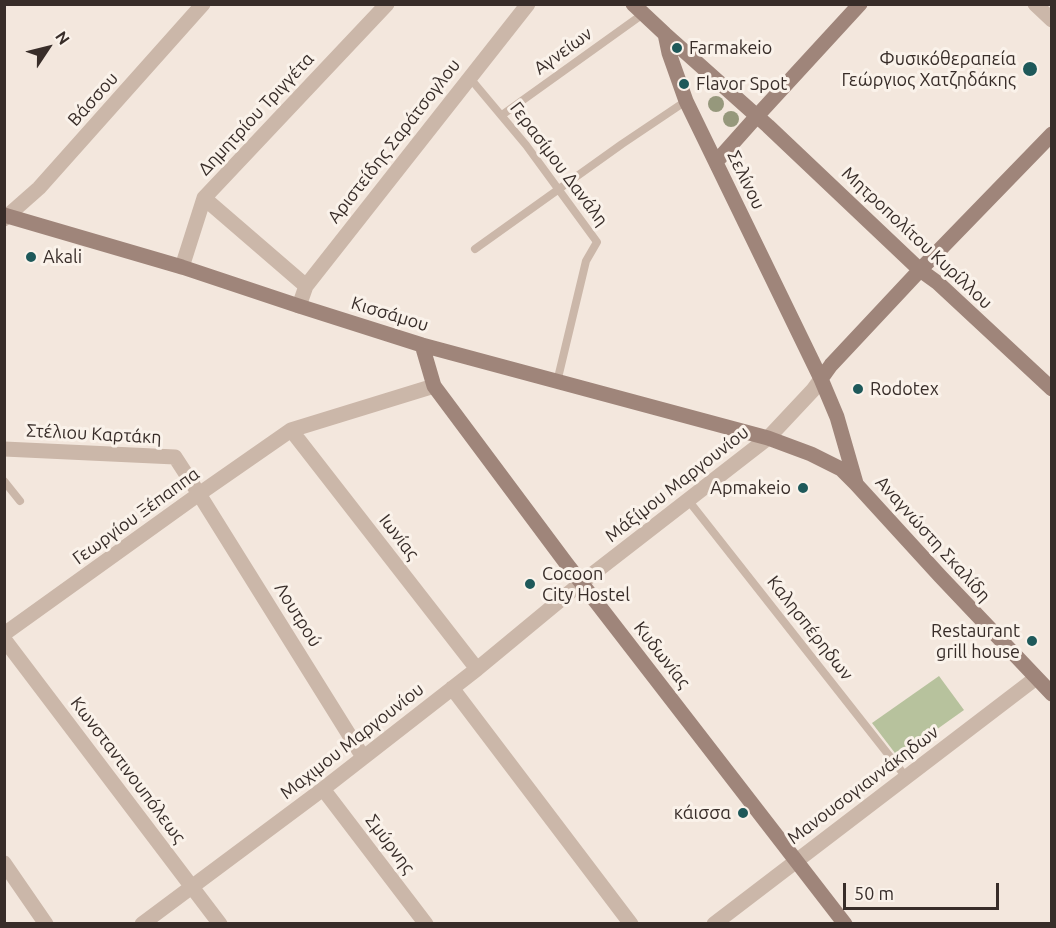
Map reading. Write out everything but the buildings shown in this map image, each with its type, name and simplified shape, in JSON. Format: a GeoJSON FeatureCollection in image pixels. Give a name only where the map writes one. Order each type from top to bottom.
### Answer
{"type":"FeatureCollection","features":[{"type":"Feature","properties":{"kind":"main road"},"geometry":{"type":"LineString","coordinates":[[716,162],[860,4]]}},
{"type":"Feature","properties":{"kind":"main road"},"geometry":{"type":"LineString","coordinates":[[638,9],[665,34]]}},
{"type":"Feature","properties":{"kind":"main road","name":"Μητροπολίτου Κυρίλλου"},"geometry":{"type":"LineString","coordinates":[[665,34],[1052,389]]}},
{"type":"Feature","properties":{"kind":"main road","name":"Σελίνου"},"geometry":{"type":"LineString","coordinates":[[665,34],[669,53],[686,101],[821,379],[837,417],[856,484]]}},
{"type":"Feature","properties":{"kind":"main road"},"geometry":{"type":"LineString","coordinates":[[821,379],[831,365],[920,270],[1052,134]]}},
{"type":"Feature","properties":{"kind":"main road","name":"Κισσάμου"},"geometry":{"type":"LineString","coordinates":[[6,216],[182,267],[422,345],[768,438]]}},
{"type":"Feature","properties":{"kind":"main road","name":"Κυδωνίας"},"geometry":{"type":"LineString","coordinates":[[422,345],[434,386],[581,583],[844,924]]}},
{"type":"Feature","properties":{"kind":"main road","name":"Αναγνώστη Σκαλίδη"},"geometry":{"type":"LineString","coordinates":[[768,438],[811,454],[841,469],[1052,694]]}},
{"type":"Feature","properties":{"kind":"street","name":"Βάσσου"},"geometry":{"type":"LineString","coordinates":[[6,216],[39,188],[203,4]]}},
{"type":"Feature","properties":{"kind":"street","name":"Δημητρίου Τριγγέτα"},"geometry":{"type":"LineString","coordinates":[[182,267],[204,198],[387,4]]}},
{"type":"Feature","properties":{"kind":"street","name":"Αριστείδης Σαράτσογλου"},"geometry":{"type":"LineString","coordinates":[[299,306],[306,286],[528,4]]}},
{"type":"Feature","properties":{"kind":"street"},"geometry":{"type":"LineString","coordinates":[[1035,4],[1052,20]]}},
{"type":"Feature","properties":{"kind":"street"},"geometry":{"type":"LineString","coordinates":[[204,198],[306,286]]}},
{"type":"Feature","properties":{"kind":"street","name":"Μάξίμου Mαργουνίου"},"geometry":{"type":"LineString","coordinates":[[581,583],[768,438],[821,379]]}},
{"type":"Feature","properties":{"kind":"street"},"geometry":{"type":"LineString","coordinates":[[291,430],[434,386]]}},
{"type":"Feature","properties":{"kind":"street","name":"Γεωργίου Ξέπαππα"},"geometry":{"type":"LineString","coordinates":[[4,634],[291,430]]}},
{"type":"Feature","properties":{"kind":"street","name":"Ιωνίας"},"geometry":{"type":"LineString","coordinates":[[291,430],[477,669]]}},
{"type":"Feature","properties":{"kind":"street","name":"Στέλιου Καρτάκη"},"geometry":{"type":"LineString","coordinates":[[4,449],[175,458],[199,494]]}},
{"type":"Feature","properties":{"kind":"street","name":"Λουτρού"},"geometry":{"type":"LineString","coordinates":[[199,494],[363,757]]}},
{"type":"Feature","properties":{"kind":"street","name":"Μαχιμου Mαργουνίου"},"geometry":{"type":"LineString","coordinates":[[142,924],[323,789],[477,669],[581,583]]}},
{"type":"Feature","properties":{"kind":"street","name":"Κωνσταντινουπόλεως"},"geometry":{"type":"LineString","coordinates":[[4,639],[220,924]]}},
{"type":"Feature","properties":{"kind":"street","name":"Μανουσογιαννάκηδων"},"geometry":{"type":"LineString","coordinates":[[714,924],[1036,678]]}},
{"type":"Feature","properties":{"kind":"street"},"geometry":{"type":"LineString","coordinates":[[452,688],[631,924]]}},
{"type":"Feature","properties":{"kind":"street","name":"Σμύρνης"},"geometry":{"type":"LineString","coordinates":[[323,789],[426,924]]}},
{"type":"Feature","properties":{"kind":"street"},"geometry":{"type":"LineString","coordinates":[[4,863],[46,924]]}},
{"type":"Feature","properties":{"kind":"lane","name":"Αγνείων"},"geometry":{"type":"LineString","coordinates":[[502,116],[638,9]]}},
{"type":"Feature","properties":{"kind":"lane","name":"Γερασίμου Δανάλη"},"geometry":{"type":"LineString","coordinates":[[469,77],[526,144],[597,242],[586,261],[557,382]]}},
{"type":"Feature","properties":{"kind":"lane"},"geometry":{"type":"LineString","coordinates":[[475,249],[686,101]]}},
{"type":"Feature","properties":{"kind":"lane"},"geometry":{"type":"LineString","coordinates":[[4,481],[20,501]]}},
{"type":"Feature","properties":{"kind":"lane","name":"Καλησπέρηδων"},"geometry":{"type":"LineString","coordinates":[[688,500],[906,777]]}},
{"type":"Feature","properties":{"kind":"green space"},"geometry":{"type":"Polygon","coordinates":[[[939,676],[964,710],[898,757],[872,723],[939,676]]]}},
{"type":"Feature","properties":{"kind":"place","name":"Farmakeio"},"geometry":{"type":"Point","coordinates":[677,48]}},
{"type":"Feature","properties":{"kind":"place","name":"Φυσικόθεραπεία Γεώργιος Χατζηδάκης"},"geometry":{"type":"Point","coordinates":[1030,69]}},
{"type":"Feature","properties":{"kind":"place","name":"Flavor Spot"},"geometry":{"type":"Point","coordinates":[684,84]}},
{"type":"Feature","properties":{"kind":"place","name":"Akali"},"geometry":{"type":"Point","coordinates":[31,257]}},
{"type":"Feature","properties":{"kind":"place","name":"Rodotex"},"geometry":{"type":"Point","coordinates":[858,389]}},
{"type":"Feature","properties":{"kind":"place","name":"Apmakeio"},"geometry":{"type":"Point","coordinates":[803,488]}},
{"type":"Feature","properties":{"kind":"place","name":"Cocoon City Hostel"},"geometry":{"type":"Point","coordinates":[530,584]}},
{"type":"Feature","properties":{"kind":"place","name":"Restaurant grill house"},"geometry":{"type":"Point","coordinates":[1032,641]}},
{"type":"Feature","properties":{"kind":"place","name":"κάισσα"},"geometry":{"type":"Point","coordinates":[743,813]}}]}
